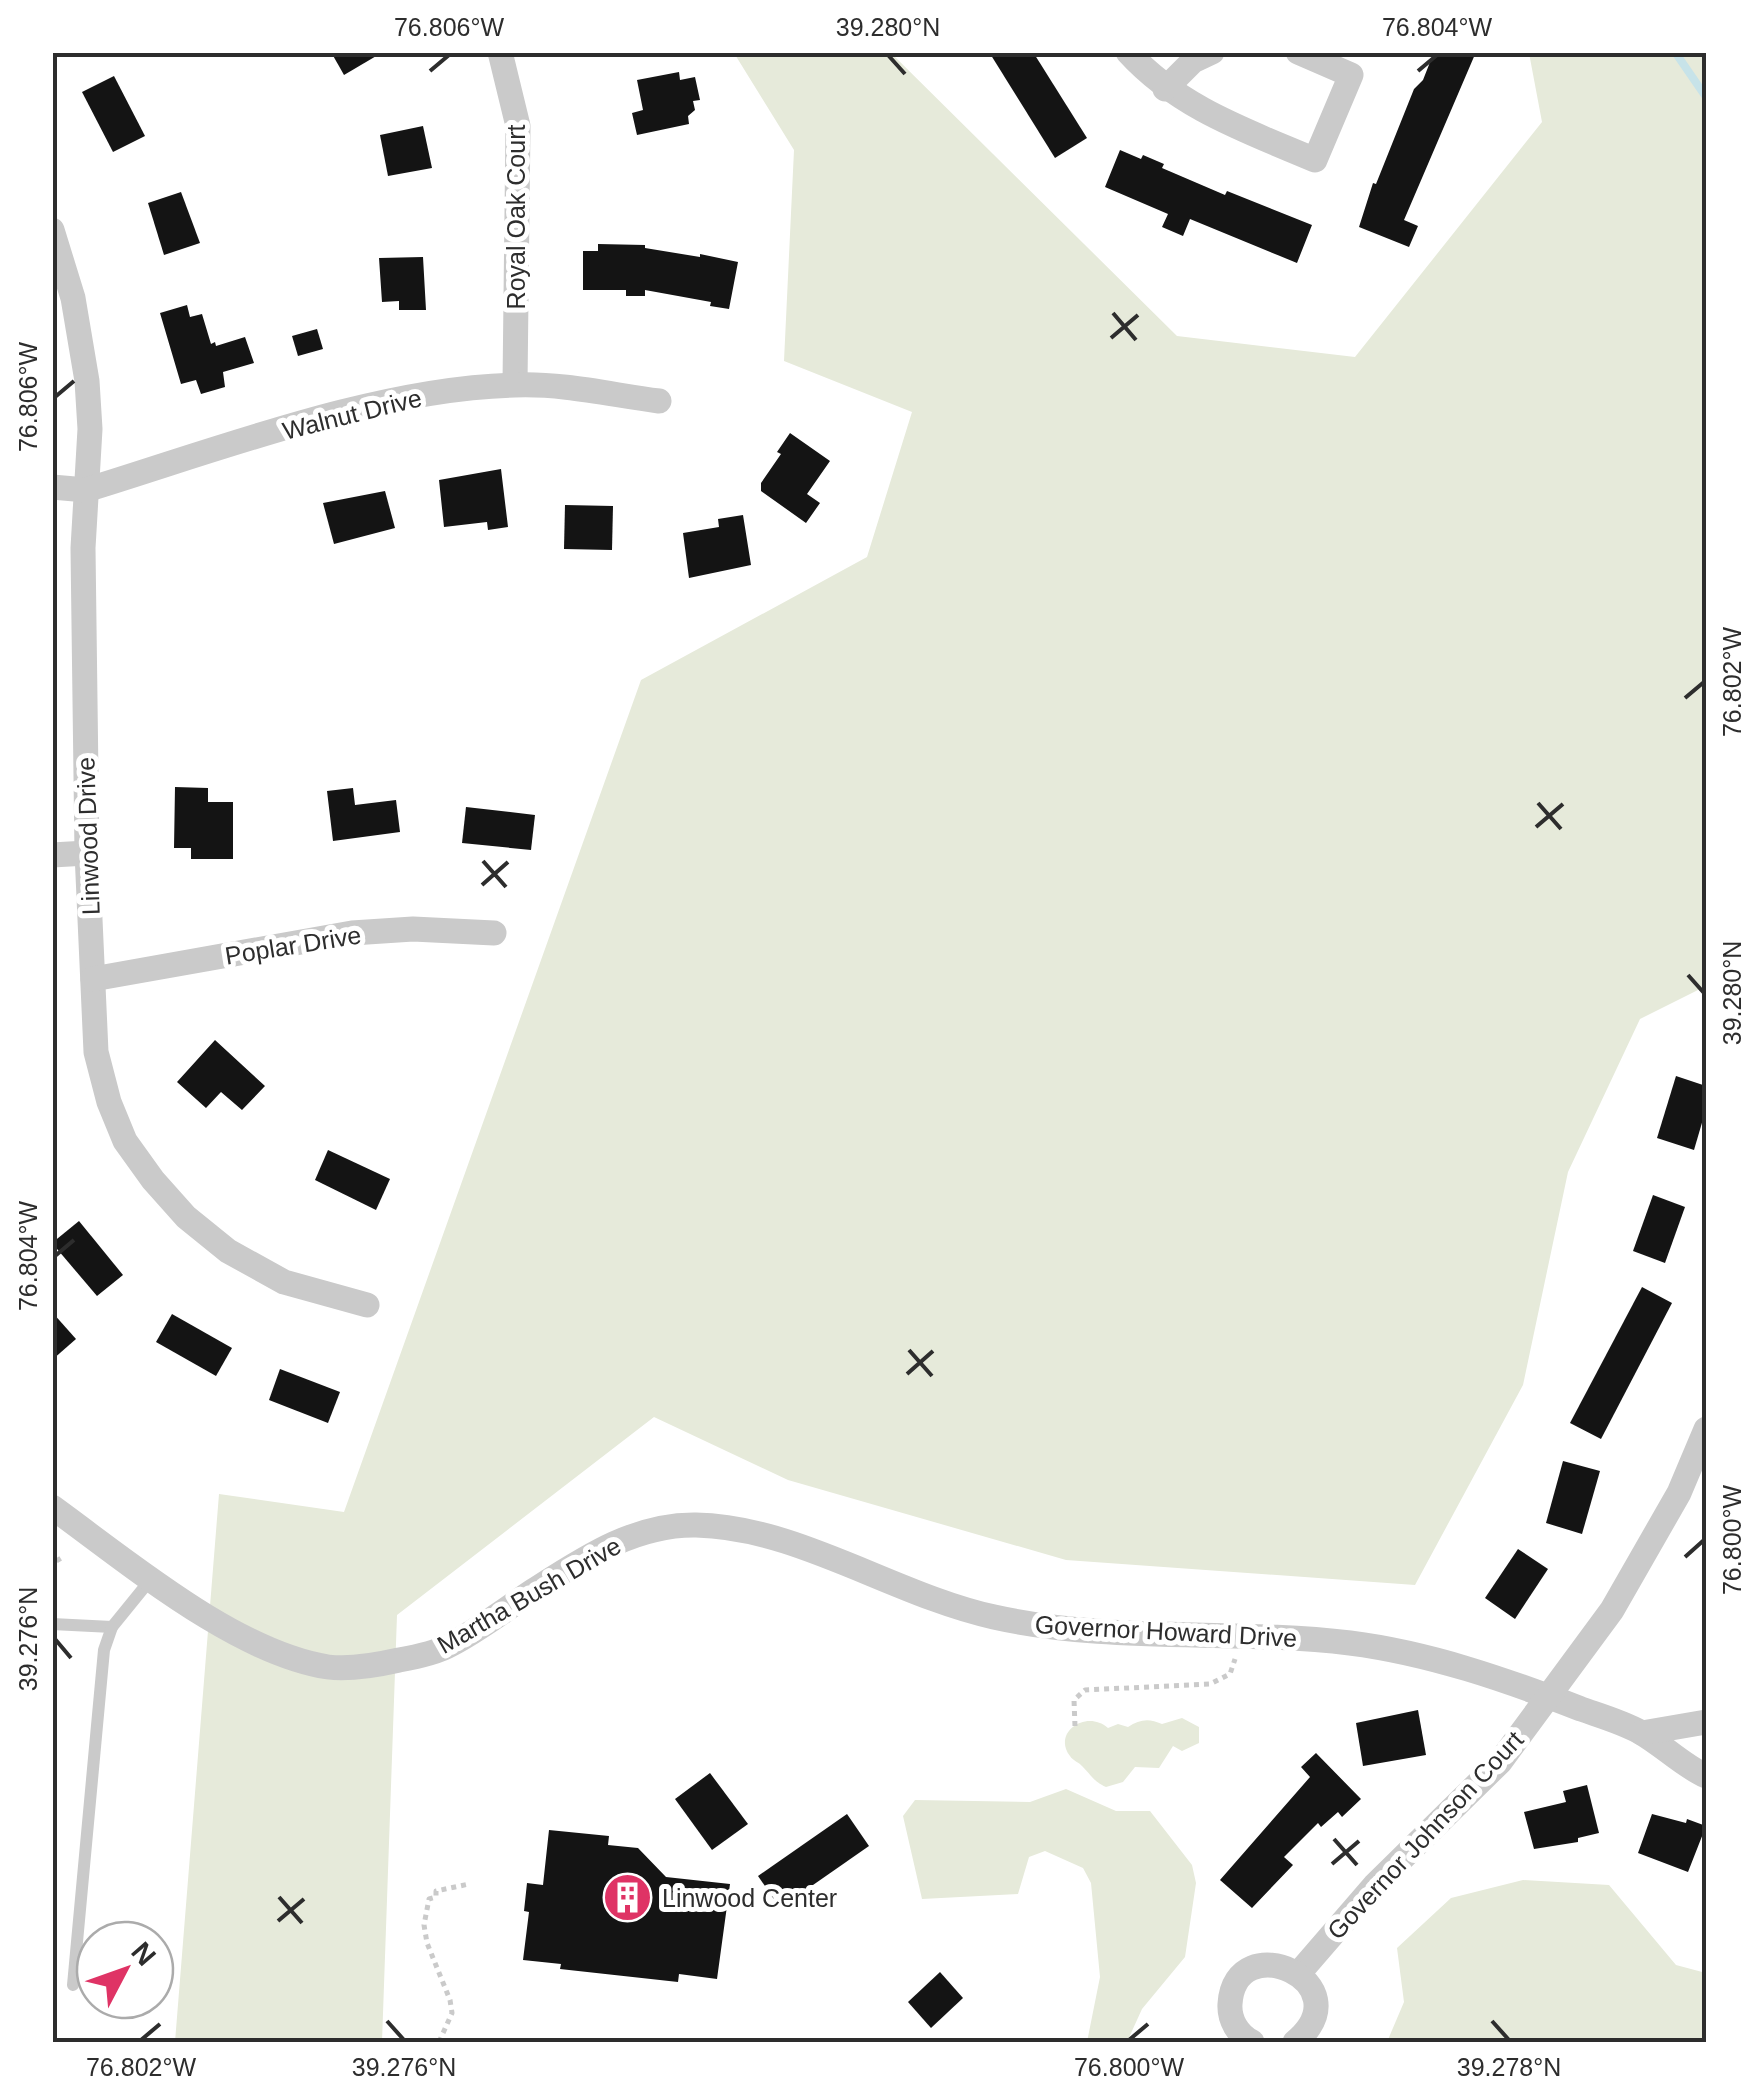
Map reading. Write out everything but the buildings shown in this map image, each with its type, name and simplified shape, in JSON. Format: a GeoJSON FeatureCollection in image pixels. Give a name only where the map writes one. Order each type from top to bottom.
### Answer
{"type":"FeatureCollection","features":[{"type":"Feature","properties":{"kind":"street","name":"Royal Oak Court"},"geometry":{"type":"LineString","coordinates":[[500,52],[518,126],[516,384]]}},
{"type":"Feature","properties":{"kind":"street"},"geometry":{"type":"LineString","coordinates":[[1128,52],[1166,88],[1197,110],[1315,160],[1350,74],[1298,52]]}},
{"type":"Feature","properties":{"kind":"street"},"geometry":{"type":"LineString","coordinates":[[1166,88],[1193,61],[1212,52]]}},
{"type":"Feature","properties":{"kind":"street","name":"Linwood Drive"},"geometry":{"type":"LineString","coordinates":[[52,230],[73,298],[87,381],[90,429],[83,548],[87,854],[96,1052],[109,1102],[125,1141],[152,1180],[186,1217],[228,1251],[284,1282],[367,1306]]}},
{"type":"Feature","properties":{"kind":"street","name":"Walnut Drive"},"geometry":{"type":"LineString","coordinates":[[52,487],[86,490],[340,413],[398,400],[516,384],[659,402]]}},
{"type":"Feature","properties":{"kind":"street"},"geometry":{"type":"LineString","coordinates":[[52,854],[87,854]]}},
{"type":"Feature","properties":{"kind":"street","name":"Poplar Drive"},"geometry":{"type":"LineString","coordinates":[[93,979],[352,933],[412,929],[494,934]]}},
{"type":"Feature","properties":{"kind":"street","name":"Governor Johnson Court"},"geometry":{"type":"LineString","coordinates":[[1298,1973],[1375,1884],[1480,1783],[1548,1696],[1612,1610],[1648,1551],[1706,1429]]}},
{"type":"Feature","properties":{"kind":"street","name":"Martha Bush Drive"},"geometry":{"type":"LineString","coordinates":[[52,1507],[151,1579],[246,1640],[286,1657],[332,1668],[372,1666],[448,1647],[579,1561],[612,1544],[652,1530],[692,1525]]}},
{"type":"Feature","properties":{"kind":"street","name":"Governor Howard Drive"},"geometry":{"type":"LineString","coordinates":[[692,1525],[734,1528],[780,1540],[922,1596],[990,1616],[1052,1628],[1350,1643],[1428,1657],[1548,1696],[1642,1733],[1706,1776]]}},
{"type":"Feature","properties":{"kind":"street"},"geometry":{"type":"LineString","coordinates":[[1642,1733],[1706,1722]]}},
{"type":"Feature","properties":{"kind":"street"},"geometry":{"type":"LineString","coordinates":[[1252,2042],[1235,2026],[1230,2002],[1242,1977],[1268,1964],[1298,1973],[1314,1996],[1311,2024],[1295,2042]]}},
{"type":"Feature","properties":{"kind":"lane"},"geometry":{"type":"LineString","coordinates":[[73,1985],[104,1650],[112,1627],[151,1579]]}},
{"type":"Feature","properties":{"kind":"lane"},"geometry":{"type":"LineString","coordinates":[[52,1624],[112,1627]]}},
{"type":"Feature","properties":{"kind":"path"},"geometry":{"type":"LineString","coordinates":[[52,1549],[60,1562],[52,1566]]}},
{"type":"Feature","properties":{"kind":"path"},"geometry":{"type":"LineString","coordinates":[[1076,1726],[1074,1700],[1085,1690],[1221,1681],[1230,1674],[1235,1662],[1236,1636]]}},
{"type":"Feature","properties":{"kind":"path"},"geometry":{"type":"LineString","coordinates":[[439,2042],[452,2014],[427,1943],[426,1910],[429,1899],[436,1898],[436,1890],[469,1884]]}},
{"type":"Feature","properties":{"kind":"green space"},"geometry":{"type":"Polygon","coordinates":[[[734,53],[891,53],[1177,336],[1355,357],[1542,122],[1529,53],[1706,53],[1706,986],[1640,1019],[1568,1172],[1523,1385],[1415,1585],[1066,1560],[788,1480],[654,1417],[397,1615],[382,2042],[175,2042],[219,1494],[344,1512],[641,680],[867,557],[912,412],[784,361],[794,150],[734,53]]]}},
{"type":"Feature","properties":{"kind":"green space"},"geometry":{"type":"Polygon","coordinates":[[[1182,1718],[1199,1727],[1199,1743],[1182,1751],[1173,1746],[1159,1768],[1135,1767],[1123,1782],[1106,1787],[1071,1758],[1066,1747],[1068,1732],[1082,1722],[1108,1728],[1118,1724],[1128,1727],[1145,1720],[1162,1724],[1182,1718]]]}},
{"type":"Feature","properties":{"kind":"green space"},"geometry":{"type":"Polygon","coordinates":[[[1066,1789],[1116,1811],[1150,1811],[1192,1865],[1196,1883],[1185,1957],[1142,2009],[1127,2042],[1087,2042],[1100,1977],[1091,1883],[1083,1868],[1045,1851],[1029,1857],[1018,1894],[922,1899],[903,1816],[915,1800],[1030,1802],[1066,1789]]]}},
{"type":"Feature","properties":{"kind":"green space"},"geometry":{"type":"Polygon","coordinates":[[[1523,1880],[1609,1885],[1676,1965],[1706,1973],[1706,2042],[1387,2042],[1404,2002],[1397,1948],[1451,1898],[1523,1880]]]}},
{"type":"Feature","properties":{"kind":"waterway"},"geometry":{"type":"LineString","coordinates":[[1675,52],[1706,97]]}},
{"type":"Feature","properties":{"kind":"place","name":"Linwood Center"},"geometry":{"type":"Point","coordinates":[627,1898]}}]}
